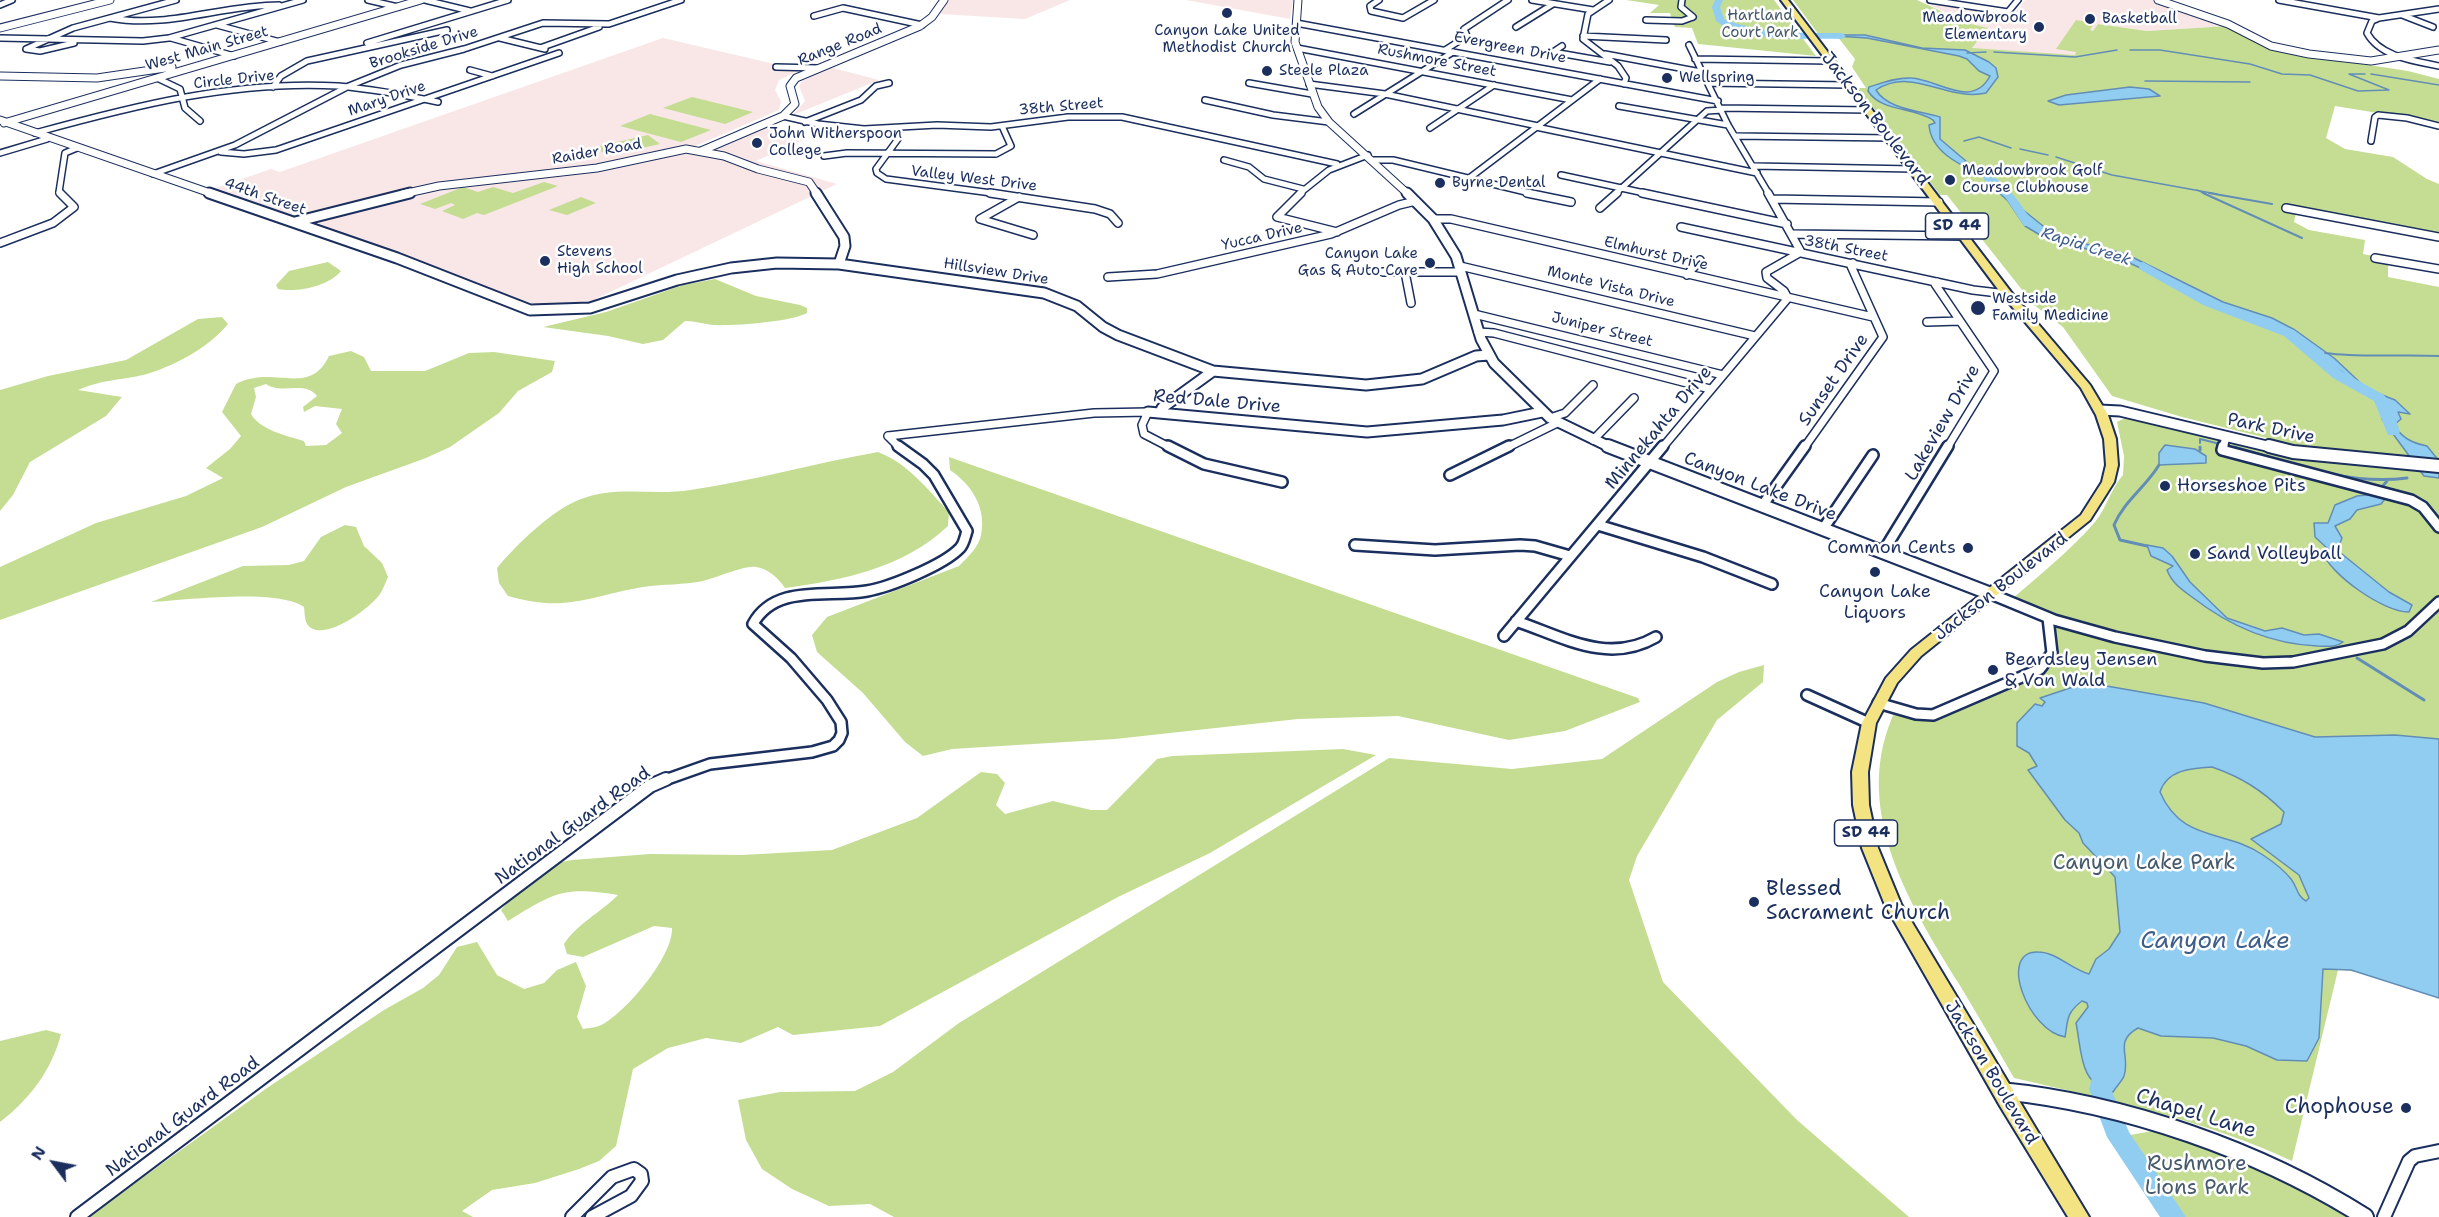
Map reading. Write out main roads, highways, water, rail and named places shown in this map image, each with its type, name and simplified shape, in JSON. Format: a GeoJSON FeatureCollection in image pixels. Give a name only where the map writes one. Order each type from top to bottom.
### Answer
{"type":"FeatureCollection","features":[{"type":"Feature","properties":{"kind":"main road","name":"Jackson Boulevard"},"geometry":{"type":"LineString","coordinates":[[1784,0],[2007,294],[2071,368],[2099,410],[2109,439],[2112,465],[2108,482],[2099,500],[2067,535],[1911,658],[1895,676],[1878,703],[1869,723],[1862,756],[1861,797],[1874,861],[1893,905],[2001,1091],[2079,1217]]}},
{"type":"Feature","properties":{"kind":"water"},"geometry":{"type":"Polygon","coordinates":[[[1820,35],[1865,35],[1922,48],[1965,50],[1989,62],[1996,68],[1998,77],[1986,93],[1958,93],[1903,82],[1876,90],[1896,105],[1940,117],[1940,139],[1973,167],[2001,184],[2012,201],[2048,230],[2070,240],[2126,254],[2223,302],[2272,318],[2295,330],[2334,358],[2367,389],[2395,400],[2410,414],[2398,412],[2401,419],[2394,425],[2408,439],[2427,446],[2439,461],[2439,478],[2424,476],[2382,419],[2383,413],[2390,407],[2357,389],[2354,382],[2341,371],[2280,326],[2216,303],[2123,260],[2040,235],[2025,226],[2008,201],[1988,183],[1987,178],[1942,152],[1931,135],[1929,125],[1935,123],[1933,120],[1881,103],[1868,91],[1869,87],[1911,78],[1954,90],[1974,91],[1983,86],[1990,76],[1979,71],[1967,59],[1867,38],[1820,35]]]}},
{"type":"Feature","properties":{"kind":"water"},"geometry":{"type":"Polygon","coordinates":[[[2130,87],[2149,89],[2160,96],[2059,105],[2048,101],[2066,95],[2130,87]]]}},
{"type":"Feature","properties":{"kind":"water"},"geometry":{"type":"Polygon","coordinates":[[[2165,445],[2195,449],[2206,456],[2206,463],[2159,465],[2159,453],[2165,445]]]}},
{"type":"Feature","properties":{"kind":"water"},"geometry":{"type":"Polygon","coordinates":[[[2374,494],[2385,499],[2381,504],[2357,510],[2350,519],[2335,526],[2342,538],[2337,550],[2389,592],[2412,605],[2409,612],[2386,606],[2346,581],[2322,551],[2328,549],[2315,537],[2314,523],[2328,523],[2335,505],[2357,496],[2374,494]]]}},
{"type":"Feature","properties":{"kind":"water"},"geometry":{"type":"Polygon","coordinates":[[[2147,545],[2163,548],[2172,556],[2190,582],[2227,618],[2265,631],[2282,628],[2304,635],[2319,634],[2343,642],[2331,646],[2300,644],[2266,637],[2235,624],[2206,607],[2177,585],[2167,570],[2173,566],[2151,556],[2147,545]]]}},
{"type":"Feature","properties":{"kind":"water","name":"Canyon Lake"},"geometry":{"type":"Polygon","coordinates":[[[2079,685],[2101,685],[2204,703],[2315,737],[2395,735],[2439,739],[2439,998],[2351,970],[2323,969],[2319,1038],[2307,1061],[2277,1060],[2246,1046],[2213,1038],[2161,1036],[2138,1028],[2131,1033],[2124,1044],[2126,1069],[2113,1092],[2094,1082],[2084,1066],[2076,1023],[2088,1007],[2087,1003],[2082,1001],[2070,1013],[2065,1037],[2052,1032],[2039,1021],[2022,992],[2019,977],[2020,964],[2026,955],[2038,952],[2051,955],[2089,974],[2096,959],[2109,949],[2120,932],[2115,877],[2083,843],[2079,833],[2065,820],[2028,770],[2037,766],[2029,753],[2017,746],[2017,723],[2035,704],[2042,706],[2045,702],[2040,698],[2079,685]],[[2212,767],[2181,772],[2168,779],[2160,792],[2169,808],[2180,820],[2206,833],[2249,847],[2270,860],[2288,876],[2300,896],[2306,901],[2309,898],[2299,875],[2251,839],[2281,824],[2284,812],[2251,785],[2212,767]]]}},
{"type":"Feature","properties":{"kind":"waterway","name":"Rapid Creek"},"geometry":{"type":"LineString","coordinates":[[1719,0],[1716,7],[1720,21],[1734,26],[1764,33],[1842,36]]}},
{"type":"Feature","properties":{"kind":"waterway"},"geometry":{"type":"LineString","coordinates":[[1994,52],[2075,57],[2117,50]]}},
{"type":"Feature","properties":{"kind":"waterway"},"geometry":{"type":"LineString","coordinates":[[2130,50],[2160,50],[2250,64],[2282,74],[2310,75],[2358,91],[2389,90],[2349,74],[2365,74]]}},
{"type":"Feature","properties":{"kind":"waterway"},"geometry":{"type":"LineString","coordinates":[[1967,53],[1986,52]]}},
{"type":"Feature","properties":{"kind":"waterway"},"geometry":{"type":"LineString","coordinates":[[2371,74],[2439,85]]}},
{"type":"Feature","properties":{"kind":"waterway"},"geometry":{"type":"LineString","coordinates":[[2145,81],[2250,82]]}},
{"type":"Feature","properties":{"kind":"waterway"},"geometry":{"type":"LineString","coordinates":[[1964,141],[1979,137],[2011,148]]}},
{"type":"Feature","properties":{"kind":"waterway"},"geometry":{"type":"LineString","coordinates":[[2020,149],[2048,155]]}},
{"type":"Feature","properties":{"kind":"waterway"},"geometry":{"type":"LineString","coordinates":[[2056,157],[2112,175],[2198,191]]}},
{"type":"Feature","properties":{"kind":"waterway","name":"Rapid Creek"},"geometry":{"type":"LineString","coordinates":[[1988,178],[2009,195],[2028,224]]}},
{"type":"Feature","properties":{"kind":"waterway"},"geometry":{"type":"LineString","coordinates":[[2198,191],[2217,194]]}},
{"type":"Feature","properties":{"kind":"waterway"},"geometry":{"type":"LineString","coordinates":[[2198,191],[2206,194]]}},
{"type":"Feature","properties":{"kind":"waterway"},"geometry":{"type":"LineString","coordinates":[[2203,193],[2302,238]]}},
{"type":"Feature","properties":{"kind":"waterway"},"geometry":{"type":"LineString","coordinates":[[2209,193],[2272,204]]}},
{"type":"Feature","properties":{"kind":"waterway","name":"Rapid Creek"},"geometry":{"type":"LineString","coordinates":[[2143,266],[2207,302],[2289,333],[2338,375],[2379,398],[2384,404],[2393,432]]}},
{"type":"Feature","properties":{"kind":"waterway"},"geometry":{"type":"LineString","coordinates":[[2325,353],[2439,356]]}},
{"type":"Feature","properties":{"kind":"waterway"},"geometry":{"type":"LineString","coordinates":[[2200,443],[2200,439],[2216,443]]}},
{"type":"Feature","properties":{"kind":"waterway"},"geometry":{"type":"LineString","coordinates":[[2236,448],[2234,447],[2319,472],[2341,476],[2385,480],[2407,478]]}},
{"type":"Feature","properties":{"kind":"waterway"},"geometry":{"type":"LineString","coordinates":[[2147,546],[2120,540],[2114,525],[2123,509],[2159,465]]}},
{"type":"Feature","properties":{"kind":"waterway"},"geometry":{"type":"LineString","coordinates":[[2382,487],[2387,481]]}},
{"type":"Feature","properties":{"kind":"waterway"},"geometry":{"type":"LineString","coordinates":[[2357,658],[2424,700]]}},
{"type":"Feature","properties":{"kind":"waterway","name":"Rapid Creek"},"geometry":{"type":"LineString","coordinates":[[2104,1068],[2100,1089],[2119,1137],[2174,1217]]}},
{"type":"Feature","properties":{"kind":"place","name":"Canyon Lake United Methodist Church"},"geometry":{"type":"Point","coordinates":[1227,13]}},
{"type":"Feature","properties":{"kind":"place","name":"Basketball"},"geometry":{"type":"Point","coordinates":[2090,19]}},
{"type":"Feature","properties":{"kind":"place","name":"Meadowbrook Elementary"},"geometry":{"type":"Point","coordinates":[2039,27]}},
{"type":"Feature","properties":{"kind":"place","name":"Steele Plaza"},"geometry":{"type":"Point","coordinates":[1267,71]}},
{"type":"Feature","properties":{"kind":"place","name":"Wellspring"},"geometry":{"type":"Point","coordinates":[1667,78]}},
{"type":"Feature","properties":{"kind":"place","name":"John Witherspoon College"},"geometry":{"type":"Point","coordinates":[757,143]}},
{"type":"Feature","properties":{"kind":"place","name":"Meadowbrook Golf Course Clubhouse"},"geometry":{"type":"Point","coordinates":[1950,180]}},
{"type":"Feature","properties":{"kind":"place","name":"Byrne Dental"},"geometry":{"type":"Point","coordinates":[1440,183]}},
{"type":"Feature","properties":{"kind":"place","name":"Stevens High School"},"geometry":{"type":"Point","coordinates":[545,261]}},
{"type":"Feature","properties":{"kind":"place","name":"Canyon Lake Gas & Auto Care"},"geometry":{"type":"Point","coordinates":[1430,263]}},
{"type":"Feature","properties":{"kind":"place","name":"Westside Family Medicine"},"geometry":{"type":"Point","coordinates":[1978,308]}},
{"type":"Feature","properties":{"kind":"place","name":"Horseshoe Pits"},"geometry":{"type":"Point","coordinates":[2165,486]}},
{"type":"Feature","properties":{"kind":"place","name":"Common Cents"},"geometry":{"type":"Point","coordinates":[1968,548]}},
{"type":"Feature","properties":{"kind":"place","name":"Sand Volleyball"},"geometry":{"type":"Point","coordinates":[2195,554]}},
{"type":"Feature","properties":{"kind":"place","name":"Canyon Lake Liquors"},"geometry":{"type":"Point","coordinates":[1875,572]}},
{"type":"Feature","properties":{"kind":"place","name":"Beardsley Jensen & Von Wald"},"geometry":{"type":"Point","coordinates":[1993,670]}},
{"type":"Feature","properties":{"kind":"place","name":"Blessed Sacrament Church"},"geometry":{"type":"Point","coordinates":[1754,902]}},
{"type":"Feature","properties":{"kind":"place","name":"Chophouse"},"geometry":{"type":"Point","coordinates":[2406,1108]}},
{"type":"Feature","properties":{"kind":"park label","name":"Hartland Court Park"},"geometry":{"type":"Point","coordinates":[1760,24]}},
{"type":"Feature","properties":{"kind":"park label","name":"Canyon Lake Park"},"geometry":{"type":"Point","coordinates":[2144,864]}},
{"type":"Feature","properties":{"kind":"park label","name":"Rushmore Lions Park"},"geometry":{"type":"Point","coordinates":[2197,1177]}}]}
